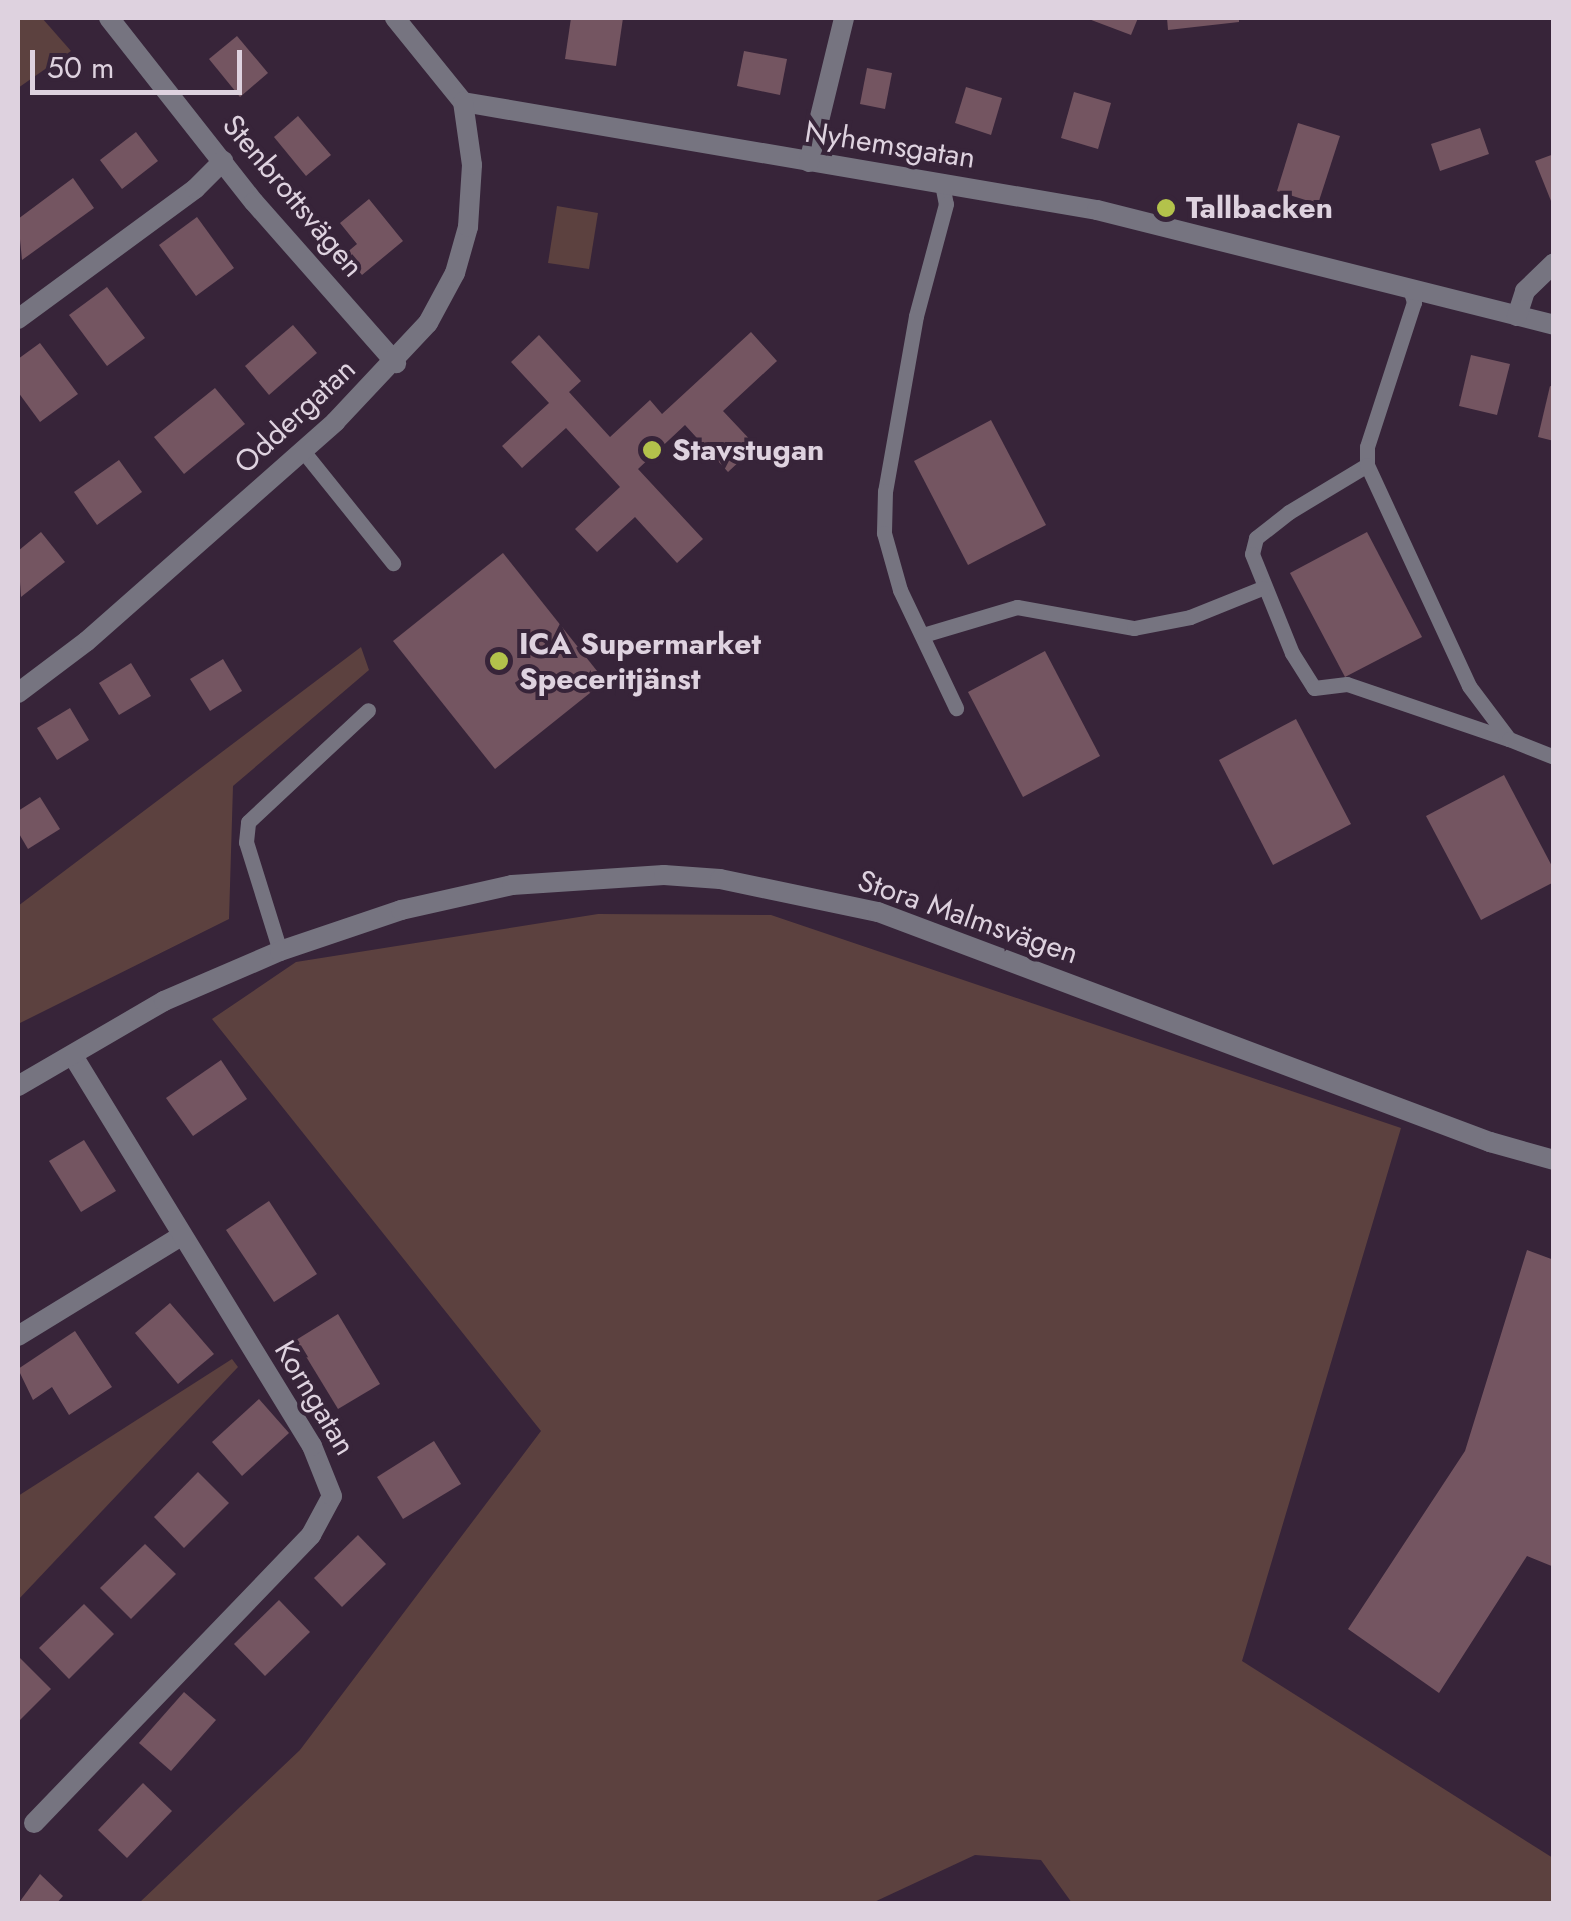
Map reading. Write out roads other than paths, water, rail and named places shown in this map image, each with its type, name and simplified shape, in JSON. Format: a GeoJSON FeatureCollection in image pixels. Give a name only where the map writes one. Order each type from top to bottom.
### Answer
{"type":"FeatureCollection","features":[{"type":"Feature","properties":{"kind":"street","name":"Stenbrottsvägen"},"geometry":{"type":"LineString","coordinates":[[109,18],[223,162],[396,363]]}},
{"type":"Feature","properties":{"kind":"street"},"geometry":{"type":"LineString","coordinates":[[395,18],[463,102]]}},
{"type":"Feature","properties":{"kind":"street"},"geometry":{"type":"LineString","coordinates":[[809,162],[844,18]]}},
{"type":"Feature","properties":{"kind":"street","name":"Nyhemsgatan"},"geometry":{"type":"LineString","coordinates":[[463,102],[1097,210],[1554,326]]}},
{"type":"Feature","properties":{"kind":"street","name":"Oddergatan"},"geometry":{"type":"LineString","coordinates":[[18,693],[87,641],[303,451],[396,363],[455,273],[468,227],[472,165],[463,102]]}},
{"type":"Feature","properties":{"kind":"street"},"geometry":{"type":"LineString","coordinates":[[18,318],[196,189],[223,162]]}},
{"type":"Feature","properties":{"kind":"street"},"geometry":{"type":"LineString","coordinates":[[1517,316],[1525,291],[1554,263]]}},
{"type":"Feature","properties":{"kind":"street","name":"Stora Malmsvägen"},"geometry":{"type":"LineString","coordinates":[[18,1086],[164,1002],[280,951],[401,910],[512,884],[629,875],[720,878],[878,912],[1473,1136],[1554,1160]]}},
{"type":"Feature","properties":{"kind":"street","name":"Korngatan"},"geometry":{"type":"LineString","coordinates":[[34,1822],[328,1514],[329,1476],[73,1056]]}},
{"type":"Feature","properties":{"kind":"street"},"geometry":{"type":"LineString","coordinates":[[18,1336],[181,1236]]}},
{"type":"Feature","properties":{"kind":"lane"},"geometry":{"type":"LineString","coordinates":[[942,184],[946,204],[916,316],[885,491],[884,533],[900,590],[956,708]]}},
{"type":"Feature","properties":{"kind":"lane"},"geometry":{"type":"LineString","coordinates":[[1410,288],[1414,302],[1367,447],[1367,465],[1461,671],[1509,739]]}},
{"type":"Feature","properties":{"kind":"lane"},"geometry":{"type":"LineString","coordinates":[[303,451],[394,563]]}},
{"type":"Feature","properties":{"kind":"lane"},"geometry":{"type":"LineString","coordinates":[[1367,465],[1256,538],[1252,554],[1262,588],[1314,688],[1347,684],[1554,756]]}},
{"type":"Feature","properties":{"kind":"lane"},"geometry":{"type":"LineString","coordinates":[[923,634],[1018,607],[1134,628],[1190,616],[1262,588]]}},
{"type":"Feature","properties":{"kind":"lane"},"geometry":{"type":"LineString","coordinates":[[280,951],[246,842],[248,822],[368,710]]}},
{"type":"Feature","properties":{"kind":"place","name":"Tallbacken"},"geometry":{"type":"Point","coordinates":[1166,208]}},
{"type":"Feature","properties":{"kind":"place","name":"Stavstugan"},"geometry":{"type":"Point","coordinates":[652,450]}},
{"type":"Feature","properties":{"kind":"place","name":"ICA Supermarket Speceritjänst"},"geometry":{"type":"Point","coordinates":[499,661]}}]}
